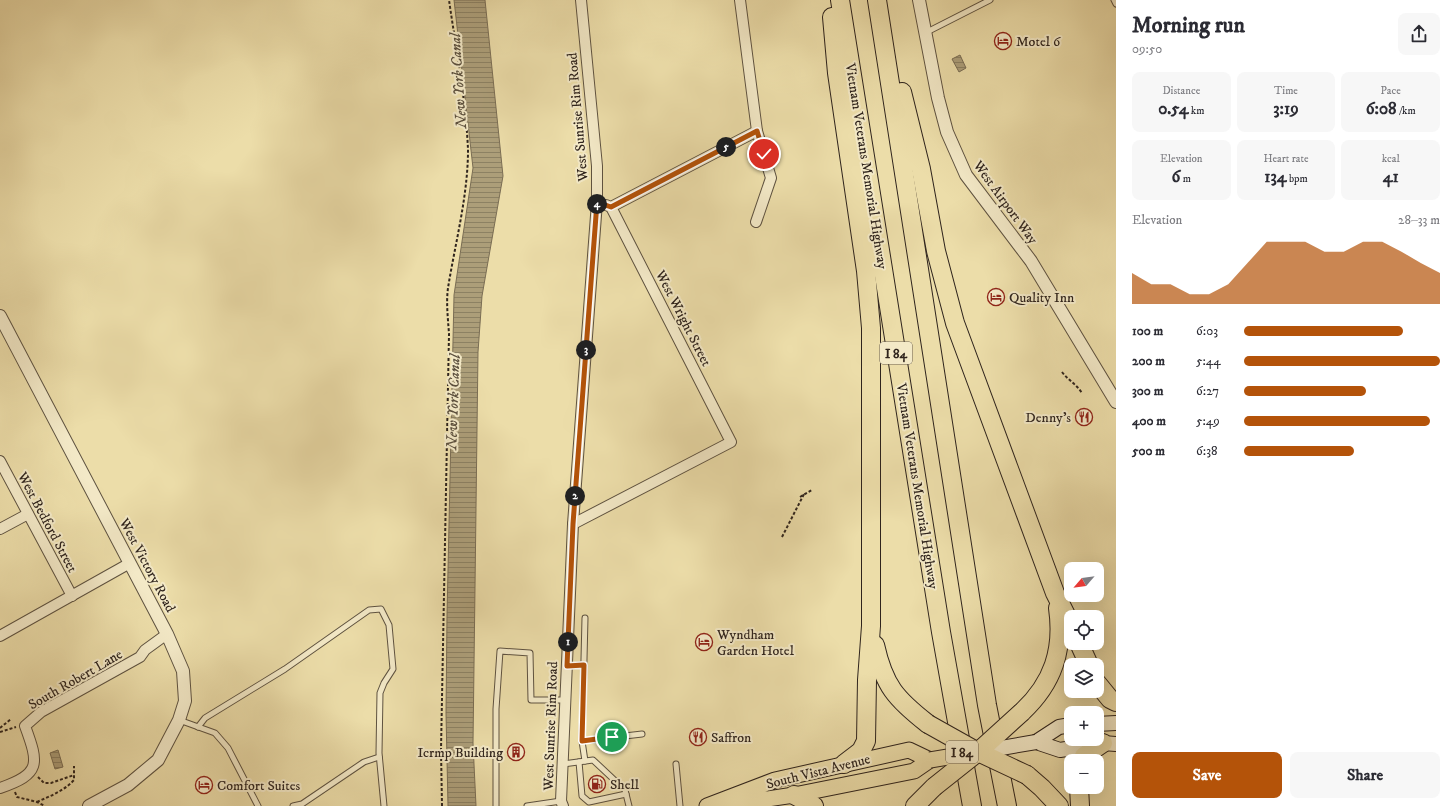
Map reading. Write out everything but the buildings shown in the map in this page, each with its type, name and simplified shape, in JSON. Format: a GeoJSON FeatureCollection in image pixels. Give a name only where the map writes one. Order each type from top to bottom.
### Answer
{"type":"FeatureCollection","features":[{"type":"Feature","properties":{"kind":"highway"},"geometry":{"type":"LineString","coordinates":[[831,0],[837,73],[866,271],[871,321],[871,626],[867,680],[866,742],[861,751],[844,764]]}},
{"type":"Feature","properties":{"kind":"highway","name":"Vietnam Veterans Memorial Highway"},"geometry":{"type":"LineString","coordinates":[[840,0],[941,632],[972,806]]}},
{"type":"Feature","properties":{"kind":"highway"},"geometry":{"type":"LineString","coordinates":[[878,0],[921,169],[936,251],[955,323],[1056,593],[1064,610]]}},
{"type":"Feature","properties":{"kind":"highway","name":"I 84"},"geometry":{"type":"LineString","coordinates":[[878,0],[987,705],[1005,799]]}},
{"type":"Feature","properties":{"kind":"highway"},"geometry":{"type":"LineString","coordinates":[[915,806],[934,787],[978,752],[1022,712],[1040,691],[1049,677],[1056,660],[1060,627],[1056,593]]}},
{"type":"Feature","properties":{"kind":"highway"},"geometry":{"type":"LineString","coordinates":[[871,626],[879,664],[885,678],[903,704],[928,724],[978,752],[1027,775],[1059,806]]}},
{"type":"Feature","properties":{"kind":"highway"},"geometry":{"type":"LineString","coordinates":[[1104,692],[1110,699],[1116,702]]}},
{"type":"Feature","properties":{"kind":"highway"},"geometry":{"type":"LineString","coordinates":[[1088,754],[1110,744]]}},
{"type":"Feature","properties":{"kind":"highway"},"geometry":{"type":"LineString","coordinates":[[1079,794],[1080,806]]}},
{"type":"Feature","properties":{"kind":"highway"},"geometry":{"type":"LineString","coordinates":[[794,795],[814,806]]}},
{"type":"Feature","properties":{"kind":"main road"},"geometry":{"type":"LineString","coordinates":[[1104,724],[1116,723]]}},
{"type":"Feature","properties":{"kind":"main road","name":"South Vista Avenue"},"geometry":{"type":"LineString","coordinates":[[721,806],[794,795],[914,771],[930,760],[1036,742],[1059,727],[1064,726]]}},
{"type":"Feature","properties":{"kind":"main road","name":"South Vista Avenue"},"geometry":{"type":"LineString","coordinates":[[1036,742],[1060,750],[1110,744]]}},
{"type":"Feature","properties":{"kind":"main road","name":"South Vista Avenue"},"geometry":{"type":"LineString","coordinates":[[707,806],[775,780],[909,750],[930,760]]}},
{"type":"Feature","properties":{"kind":"street","name":"West Sunrise Rim Road"},"geometry":{"type":"LineString","coordinates":[[562,803],[562,764],[573,524],[597,202],[597,166],[581,0]]}},
{"type":"Feature","properties":{"kind":"street"},"geometry":{"type":"LineString","coordinates":[[740,0],[757,131],[771,178],[756,222]]}},
{"type":"Feature","properties":{"kind":"street","name":"West Airport Way"},"geometry":{"type":"LineString","coordinates":[[919,0],[946,132],[966,175],[1031,261],[1116,402]]}},
{"type":"Feature","properties":{"kind":"street"},"geometry":{"type":"LineString","coordinates":[[597,202],[611,207],[757,131]]}},
{"type":"Feature","properties":{"kind":"street","name":"West Wright Street"},"geometry":{"type":"LineString","coordinates":[[573,524],[731,442],[611,207]]}},
{"type":"Feature","properties":{"kind":"street","name":"West Victory Road"},"geometry":{"type":"LineString","coordinates":[[0,316],[167,634],[183,671],[185,701],[179,720],[158,760],[128,785],[89,806]]}},
{"type":"Feature","properties":{"kind":"street","name":"West Bedford Street"},"geometry":{"type":"LineString","coordinates":[[0,461],[72,596]]}},
{"type":"Feature","properties":{"kind":"street"},"geometry":{"type":"LineString","coordinates":[[0,528],[28,514]]}},
{"type":"Feature","properties":{"kind":"street"},"geometry":{"type":"LineString","coordinates":[[0,636],[130,563]]}},
{"type":"Feature","properties":{"kind":"street","name":"South Robert Lane"},"geometry":{"type":"LineString","coordinates":[[0,788],[19,782],[30,774],[34,763],[32,744],[25,726],[41,712],[140,657],[145,650],[167,634]]}},
{"type":"Feature","properties":{"kind":"lane"},"geometry":{"type":"LineString","coordinates":[[925,33],[990,0]]}},
{"type":"Feature","properties":{"kind":"lane"},"geometry":{"type":"LineString","coordinates":[[1114,0],[1116,4]]}},
{"type":"Feature","properties":{"kind":"lane"},"geometry":{"type":"LineString","coordinates":[[198,727],[205,718],[285,669],[369,610],[381,609],[389,625],[393,669],[384,683],[380,693],[379,757],[384,806]]}},
{"type":"Feature","properties":{"kind":"lane"},"geometry":{"type":"LineString","coordinates":[[585,618],[582,741],[585,760]]}},
{"type":"Feature","properties":{"kind":"lane"},"geometry":{"type":"LineString","coordinates":[[496,806],[496,709],[500,651],[530,653],[531,700],[565,700]]}},
{"type":"Feature","properties":{"kind":"lane"},"geometry":{"type":"LineString","coordinates":[[567,666],[584,665]]}},
{"type":"Feature","properties":{"kind":"lane"},"geometry":{"type":"LineString","coordinates":[[179,720],[215,733],[228,748],[258,806]]}},
{"type":"Feature","properties":{"kind":"lane"},"geometry":{"type":"LineString","coordinates":[[582,741],[642,734]]}},
{"type":"Feature","properties":{"kind":"lane"},"geometry":{"type":"LineString","coordinates":[[293,806],[302,804],[364,762],[379,757]]}},
{"type":"Feature","properties":{"kind":"lane"},"geometry":{"type":"LineString","coordinates":[[562,764],[593,760],[624,790],[629,806]]}},
{"type":"Feature","properties":{"kind":"lane"},"geometry":{"type":"LineString","coordinates":[[579,762],[582,796],[589,802],[626,794]]}},
{"type":"Feature","properties":{"kind":"lane"},"geometry":{"type":"LineString","coordinates":[[676,764],[680,806]]}},
{"type":"Feature","properties":{"kind":"lane"},"geometry":{"type":"LineString","coordinates":[[527,806],[562,803]]}},
{"type":"Feature","properties":{"kind":"path"},"geometry":{"type":"LineString","coordinates":[[442,806],[441,750],[449,334],[448,290],[455,255],[468,150],[464,108],[449,0]]}},
{"type":"Feature","properties":{"kind":"path"},"geometry":{"type":"LineString","coordinates":[[1062,372],[1067,379],[1077,386],[1082,393]]}},
{"type":"Feature","properties":{"kind":"path"},"geometry":{"type":"LineString","coordinates":[[800,497],[812,490]]}},
{"type":"Feature","properties":{"kind":"path"},"geometry":{"type":"LineString","coordinates":[[782,537],[804,494]]}},
{"type":"Feature","properties":{"kind":"path"},"geometry":{"type":"LineString","coordinates":[[0,728],[10,719]]}},
{"type":"Feature","properties":{"kind":"path"},"geometry":{"type":"LineString","coordinates":[[0,732],[8,728],[18,727]]}},
{"type":"Feature","properties":{"kind":"path"},"geometry":{"type":"LineString","coordinates":[[37,802],[62,790],[74,780],[74,766]]}},
{"type":"Feature","properties":{"kind":"path"},"geometry":{"type":"LineString","coordinates":[[35,773],[44,783],[51,783],[74,775]]}},
{"type":"Feature","properties":{"kind":"path"},"geometry":{"type":"LineString","coordinates":[[14,789],[16,797],[37,802],[45,806]]}},
{"type":"Feature","properties":{"kind":"water","name":"New York Canal"},"geometry":{"type":"Polygon","coordinates":[[[454,0],[485,0],[503,176],[482,296],[478,352],[473,743],[476,806],[448,806],[446,713],[447,616],[454,295],[473,168],[454,0]]]}},
{"type":"Feature","properties":{"kind":"water"},"geometry":{"type":"Polygon","coordinates":[[[960,55],[966,68],[959,72],[952,59],[960,55]]]}},
{"type":"Feature","properties":{"kind":"water"},"geometry":{"type":"Polygon","coordinates":[[[58,750],[63,767],[55,769],[50,753],[58,750]]]}},
{"type":"Feature","properties":{"kind":"place","name":"Motel 6"},"geometry":{"type":"Point","coordinates":[1003,41]}},
{"type":"Feature","properties":{"kind":"place","name":"Quality Inn"},"geometry":{"type":"Point","coordinates":[996,297]}},
{"type":"Feature","properties":{"kind":"place","name":"Denny's"},"geometry":{"type":"Point","coordinates":[1084,417]}},
{"type":"Feature","properties":{"kind":"place","name":"Wyndham Garden Hotel"},"geometry":{"type":"Point","coordinates":[704,642]}},
{"type":"Feature","properties":{"kind":"place","name":"Saffron"},"geometry":{"type":"Point","coordinates":[698,737]}},
{"type":"Feature","properties":{"kind":"place","name":"Icrmp Building"},"geometry":{"type":"Point","coordinates":[516,752]}},
{"type":"Feature","properties":{"kind":"place","name":"Shell"},"geometry":{"type":"Point","coordinates":[597,784]}},
{"type":"Feature","properties":{"kind":"place","name":"Comfort Suites"},"geometry":{"type":"Point","coordinates":[204,785]}},
{"type":"Feature","properties":{"kind":"route"},"geometry":{"type":"LineString","coordinates":[[612,737],[582,741],[584,665],[567,666],[573,524],[597,202],[611,207],[757,131],[764,154]]}}]}
